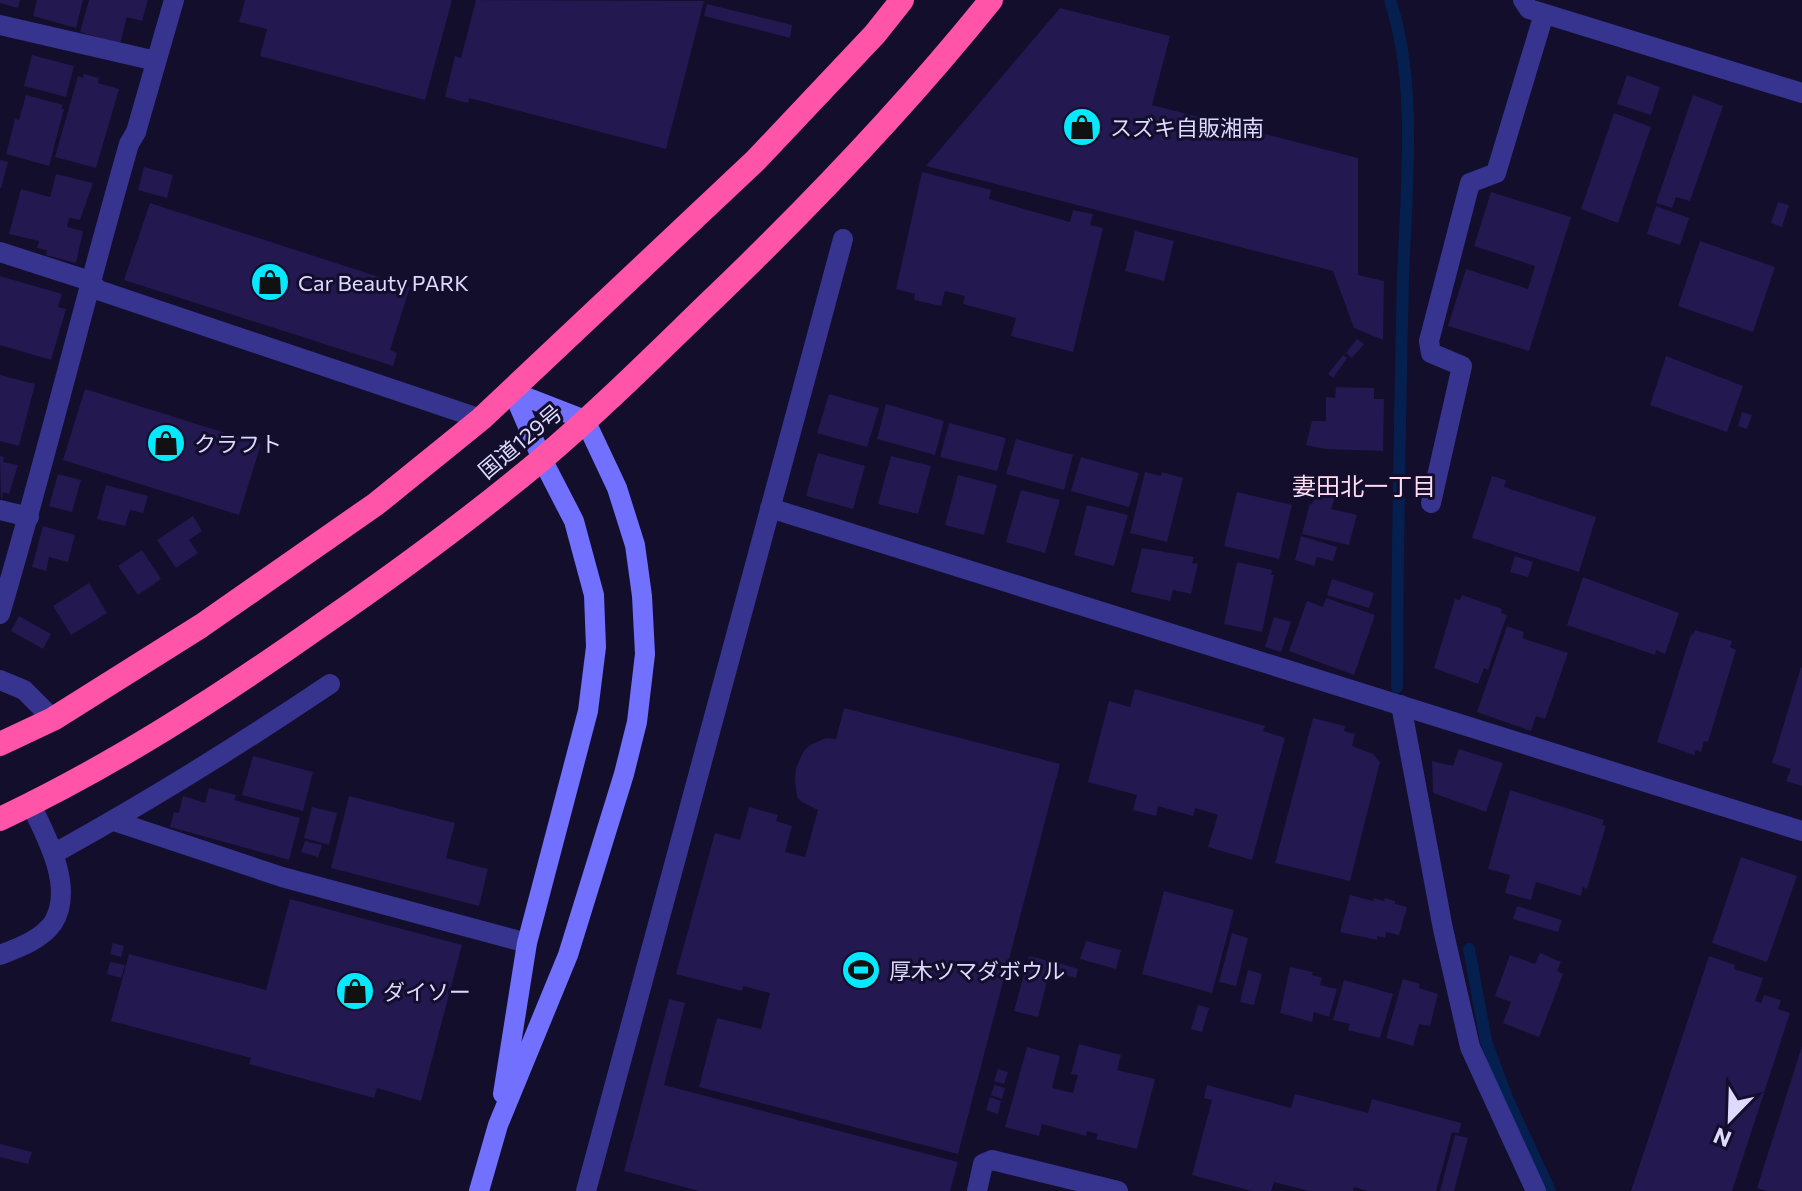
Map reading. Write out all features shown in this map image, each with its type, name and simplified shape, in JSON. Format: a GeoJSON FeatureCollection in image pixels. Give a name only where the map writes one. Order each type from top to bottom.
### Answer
{"type":"FeatureCollection","features":[{"type":"Feature","properties":{"kind":"highway","name":"国道129号"},"geometry":{"type":"LineString","coordinates":[[0,744],[53,719],[201,626],[376,504],[481,419],[756,160],[875,34],[902,0]]}},
{"type":"Feature","properties":{"kind":"highway","name":"国道129号"},"geometry":{"type":"LineString","coordinates":[[0,819],[111,762],[235,686],[418,558],[542,459],[806,210],[929,77],[991,0]]}},
{"type":"Feature","properties":{"kind":"street"},"geometry":{"type":"LineString","coordinates":[[0,614],[29,517],[90,281],[174,0]]}},
{"type":"Feature","properties":{"kind":"street"},"geometry":{"type":"LineString","coordinates":[[1523,0],[1529,9],[1802,93]]}},
{"type":"Feature","properties":{"kind":"street"},"geometry":{"type":"LineString","coordinates":[[1431,503],[1462,366],[1431,353],[1429,341],[1470,183],[1496,173],[1544,14]]}},
{"type":"Feature","properties":{"kind":"street"},"geometry":{"type":"LineString","coordinates":[[0,25],[156,61]]}},
{"type":"Feature","properties":{"kind":"street"},"geometry":{"type":"LineString","coordinates":[[586,1191],[843,239]]}},
{"type":"Feature","properties":{"kind":"street"},"geometry":{"type":"LineString","coordinates":[[0,252],[90,281],[98,290],[481,419]]}},
{"type":"Feature","properties":{"kind":"street"},"geometry":{"type":"LineString","coordinates":[[479,1191],[498,1125],[568,955],[624,774],[637,722],[645,654],[635,545],[617,488],[585,420],[513,392]]}},
{"type":"Feature","properties":{"kind":"street"},"geometry":{"type":"LineString","coordinates":[[498,1125],[527,943],[585,723],[596,647],[594,595],[574,521],[542,459],[513,392]]}},
{"type":"Feature","properties":{"kind":"street"},"geometry":{"type":"LineString","coordinates":[[770,508],[1802,831]]}},
{"type":"Feature","properties":{"kind":"street"},"geometry":{"type":"LineString","coordinates":[[0,510],[29,517]]}},
{"type":"Feature","properties":{"kind":"street"},"geometry":{"type":"LineString","coordinates":[[0,680],[24,690],[53,719]]}},
{"type":"Feature","properties":{"kind":"street"},"geometry":{"type":"LineString","coordinates":[[55,853],[114,821],[267,727],[330,684]]}},
{"type":"Feature","properties":{"kind":"street"},"geometry":{"type":"LineString","coordinates":[[1401,705],[1443,929],[1470,1047],[1536,1191]]}},
{"type":"Feature","properties":{"kind":"street"},"geometry":{"type":"LineString","coordinates":[[0,955],[27,944],[53,923],[61,898],[55,853],[31,805]]}},
{"type":"Feature","properties":{"kind":"street"},"geometry":{"type":"LineString","coordinates":[[114,821],[282,877],[527,943]]}},
{"type":"Feature","properties":{"kind":"street"},"geometry":{"type":"LineString","coordinates":[[977,1191],[983,1164],[992,1160],[1118,1191]]}},
{"type":"Feature","properties":{"kind":"building"},"geometry":{"type":"Polygon","coordinates":[[[0,0],[20,0],[18,8],[0,3],[0,0]]]}},
{"type":"Feature","properties":{"kind":"building"},"geometry":{"type":"Polygon","coordinates":[[[37,0],[83,0],[76,28],[33,16],[37,0]]]}},
{"type":"Feature","properties":{"kind":"building"},"geometry":{"type":"Polygon","coordinates":[[[89,0],[148,0],[142,21],[127,17],[120,44],[80,32],[89,0]]]}},
{"type":"Feature","properties":{"kind":"building"},"geometry":{"type":"Polygon","coordinates":[[[245,0],[452,0],[425,100],[260,56],[267,29],[239,22],[245,0]]]}},
{"type":"Feature","properties":{"kind":"building"},"geometry":{"type":"Polygon","coordinates":[[[476,0],[704,1],[666,149],[469,98],[468,103],[445,97],[455,56],[461,58],[476,0]]]}},
{"type":"Feature","properties":{"kind":"building"},"geometry":{"type":"Polygon","coordinates":[[[707,4],[792,25],[790,38],[704,16],[707,4]]]}},
{"type":"Feature","properties":{"kind":"building"},"geometry":{"type":"Polygon","coordinates":[[[1060,8],[1170,36],[1152,105],[1358,158],[1358,275],[1384,281],[1383,340],[1354,328],[1333,271],[926,166],[1060,8]]]}},
{"type":"Feature","properties":{"kind":"building"},"geometry":{"type":"Polygon","coordinates":[[[32,55],[74,66],[66,97],[24,86],[32,55]]]}},
{"type":"Feature","properties":{"kind":"building"},"geometry":{"type":"Polygon","coordinates":[[[84,74],[99,78],[98,83],[119,89],[96,168],[55,157],[78,76],[83,78],[84,74]]]}},
{"type":"Feature","properties":{"kind":"building"},"geometry":{"type":"Polygon","coordinates":[[[1627,75],[1660,87],[1651,115],[1617,104],[1627,75]]]}},
{"type":"Feature","properties":{"kind":"building"},"geometry":{"type":"Polygon","coordinates":[[[26,95],[63,105],[49,166],[6,154],[15,119],[19,120],[26,95]]]}},
{"type":"Feature","properties":{"kind":"building"},"geometry":{"type":"Polygon","coordinates":[[[1693,95],[1723,106],[1690,201],[1676,197],[1672,208],[1656,203],[1693,95]]]}},
{"type":"Feature","properties":{"kind":"building"},"geometry":{"type":"Polygon","coordinates":[[[1614,113],[1651,127],[1618,223],[1581,209],[1614,113]]]}},
{"type":"Feature","properties":{"kind":"building"},"geometry":{"type":"Polygon","coordinates":[[[0,160],[8,162],[1,188],[0,188],[0,160]]]}},
{"type":"Feature","properties":{"kind":"building"},"geometry":{"type":"Polygon","coordinates":[[[144,167],[173,175],[167,198],[138,190],[144,167]]]}},
{"type":"Feature","properties":{"kind":"building"},"geometry":{"type":"Polygon","coordinates":[[[922,172],[991,190],[989,199],[1070,222],[1073,210],[1093,214],[1090,225],[1103,228],[1073,352],[1011,336],[1016,318],[963,304],[965,296],[945,291],[941,306],[914,300],[915,294],[896,289],[922,172]]]}},
{"type":"Feature","properties":{"kind":"building"},"geometry":{"type":"Polygon","coordinates":[[[56,174],[93,183],[80,220],[69,218],[67,227],[83,231],[76,263],[46,255],[47,250],[37,248],[39,241],[9,234],[21,189],[50,197],[56,174]]]}},
{"type":"Feature","properties":{"kind":"building"},"geometry":{"type":"Polygon","coordinates":[[[1491,192],[1571,217],[1529,351],[1448,326],[1466,269],[1528,289],[1535,266],[1474,246],[1491,192]]]}},
{"type":"Feature","properties":{"kind":"building"},"geometry":{"type":"Polygon","coordinates":[[[1778,202],[1789,205],[1782,227],[1771,223],[1778,202]]]}},
{"type":"Feature","properties":{"kind":"building"},"geometry":{"type":"Polygon","coordinates":[[[150,203],[410,287],[390,350],[397,353],[393,366],[124,280],[150,203]]]}},
{"type":"Feature","properties":{"kind":"building"},"geometry":{"type":"Polygon","coordinates":[[[1656,206],[1689,218],[1680,245],[1647,234],[1656,206]]]}},
{"type":"Feature","properties":{"kind":"building"},"geometry":{"type":"Polygon","coordinates":[[[1135,231],[1174,241],[1164,281],[1125,271],[1135,231]]]}},
{"type":"Feature","properties":{"kind":"building"},"geometry":{"type":"Polygon","coordinates":[[[1700,241],[1775,267],[1753,332],[1678,306],[1700,241]]]}},
{"type":"Feature","properties":{"kind":"building"},"geometry":{"type":"Polygon","coordinates":[[[0,276],[62,294],[58,307],[66,309],[51,360],[0,345],[0,276]]]}},
{"type":"Feature","properties":{"kind":"building"},"geometry":{"type":"Polygon","coordinates":[[[1357,339],[1364,344],[1352,358],[1346,353],[1357,339]]]}},
{"type":"Feature","properties":{"kind":"building"},"geometry":{"type":"Polygon","coordinates":[[[1343,355],[1347,358],[1333,378],[1328,374],[1343,355]]]}},
{"type":"Feature","properties":{"kind":"building"},"geometry":{"type":"Polygon","coordinates":[[[1666,356],[1743,386],[1727,432],[1650,405],[1666,356]]]}},
{"type":"Feature","properties":{"kind":"building"},"geometry":{"type":"Polygon","coordinates":[[[0,375],[35,384],[19,446],[0,441],[0,375]]]}},
{"type":"Feature","properties":{"kind":"building"},"geometry":{"type":"Polygon","coordinates":[[[1336,387],[1374,388],[1374,399],[1384,399],[1383,451],[1325,449],[1306,445],[1312,421],[1326,421],[1326,397],[1335,398],[1336,387]]]}},
{"type":"Feature","properties":{"kind":"building"},"geometry":{"type":"Polygon","coordinates":[[[85,389],[261,444],[239,515],[63,460],[85,389]]]}},
{"type":"Feature","properties":{"kind":"building"},"geometry":{"type":"Polygon","coordinates":[[[829,394],[879,408],[867,447],[817,433],[829,394]]]}},
{"type":"Feature","properties":{"kind":"building"},"geometry":{"type":"Polygon","coordinates":[[[886,404],[944,421],[935,455],[877,439],[886,404]]]}},
{"type":"Feature","properties":{"kind":"building"},"geometry":{"type":"Polygon","coordinates":[[[1742,412],[1752,415],[1747,429],[1738,426],[1742,412]]]}},
{"type":"Feature","properties":{"kind":"building"},"geometry":{"type":"Polygon","coordinates":[[[949,423],[1006,438],[997,471],[940,457],[949,423]]]}},
{"type":"Feature","properties":{"kind":"building"},"geometry":{"type":"Polygon","coordinates":[[[1016,439],[1073,455],[1064,490],[1006,474],[1016,439]]]}},
{"type":"Feature","properties":{"kind":"building"},"geometry":{"type":"Polygon","coordinates":[[[818,453],[865,466],[853,509],[806,496],[818,453]]]}},
{"type":"Feature","properties":{"kind":"building"},"geometry":{"type":"Polygon","coordinates":[[[0,456],[4,457],[3,462],[18,465],[9,494],[3,492],[1,502],[0,456]]]}},
{"type":"Feature","properties":{"kind":"building"},"geometry":{"type":"Polygon","coordinates":[[[891,456],[931,466],[918,514],[878,504],[891,456]]]}},
{"type":"Feature","properties":{"kind":"building"},"geometry":{"type":"Polygon","coordinates":[[[1081,457],[1139,473],[1129,507],[1071,491],[1081,457]]]}},
{"type":"Feature","properties":{"kind":"building"},"geometry":{"type":"Polygon","coordinates":[[[1145,472],[1161,476],[1162,472],[1183,478],[1167,542],[1130,533],[1145,472]]]}},
{"type":"Feature","properties":{"kind":"building"},"geometry":{"type":"Polygon","coordinates":[[[58,474],[81,480],[72,512],[49,506],[58,474]]]}},
{"type":"Feature","properties":{"kind":"building"},"geometry":{"type":"Polygon","coordinates":[[[958,475],[997,485],[984,535],[945,525],[958,475]]]}},
{"type":"Feature","properties":{"kind":"building"},"geometry":{"type":"Polygon","coordinates":[[[1492,476],[1506,480],[1504,487],[1596,517],[1579,572],[1472,538],[1492,476]]]}},
{"type":"Feature","properties":{"kind":"building"},"geometry":{"type":"Polygon","coordinates":[[[106,485],[148,496],[143,513],[130,510],[125,526],[97,519],[106,485]]]}},
{"type":"Feature","properties":{"kind":"building"},"geometry":{"type":"Polygon","coordinates":[[[1021,490],[1060,500],[1045,553],[1006,542],[1021,490]]]}},
{"type":"Feature","properties":{"kind":"building"},"geometry":{"type":"Polygon","coordinates":[[[1316,491],[1335,497],[1331,509],[1357,515],[1349,545],[1302,534],[1316,491]]]}},
{"type":"Feature","properties":{"kind":"building"},"geometry":{"type":"Polygon","coordinates":[[[1237,492],[1292,505],[1279,559],[1224,546],[1237,492]]]}},
{"type":"Feature","properties":{"kind":"building"},"geometry":{"type":"Polygon","coordinates":[[[1087,505],[1128,515],[1114,566],[1074,555],[1087,505]]]}},
{"type":"Feature","properties":{"kind":"building"},"geometry":{"type":"Polygon","coordinates":[[[193,516],[202,531],[189,540],[198,553],[176,568],[157,540],[193,516]]]}},
{"type":"Feature","properties":{"kind":"building"},"geometry":{"type":"Polygon","coordinates":[[[43,526],[75,535],[68,562],[49,557],[46,571],[32,567],[43,526]]]}},
{"type":"Feature","properties":{"kind":"building"},"geometry":{"type":"Polygon","coordinates":[[[1301,536],[1337,547],[1333,561],[1317,557],[1314,566],[1295,560],[1301,536]]]}},
{"type":"Feature","properties":{"kind":"building"},"geometry":{"type":"Polygon","coordinates":[[[1142,548],[1194,557],[1192,563],[1198,564],[1191,594],[1173,590],[1170,601],[1131,592],[1142,548]]]}},
{"type":"Feature","properties":{"kind":"building"},"geometry":{"type":"Polygon","coordinates":[[[142,550],[161,579],[138,595],[118,566],[142,550]]]}},
{"type":"Feature","properties":{"kind":"building"},"geometry":{"type":"Polygon","coordinates":[[[1515,556],[1533,562],[1528,577],[1510,572],[1515,556]]]}},
{"type":"Feature","properties":{"kind":"building"},"geometry":{"type":"Polygon","coordinates":[[[1237,562],[1272,570],[1271,575],[1274,575],[1262,632],[1224,624],[1237,562]]]}},
{"type":"Feature","properties":{"kind":"building"},"geometry":{"type":"Polygon","coordinates":[[[1583,577],[1679,613],[1665,654],[1656,650],[1655,655],[1567,625],[1583,577]]]}},
{"type":"Feature","properties":{"kind":"building"},"geometry":{"type":"Polygon","coordinates":[[[1332,579],[1374,593],[1369,608],[1327,595],[1332,579]]]}},
{"type":"Feature","properties":{"kind":"building"},"geometry":{"type":"Polygon","coordinates":[[[89,583],[107,613],[71,635],[53,606],[89,583]]]}},
{"type":"Feature","properties":{"kind":"building"},"geometry":{"type":"Polygon","coordinates":[[[1462,595],[1502,609],[1501,613],[1507,615],[1488,670],[1484,668],[1478,684],[1434,668],[1455,599],[1460,600],[1462,595]]]}},
{"type":"Feature","properties":{"kind":"building"},"geometry":{"type":"Polygon","coordinates":[[[1326,598],[1375,615],[1354,675],[1289,651],[1307,601],[1323,607],[1326,598]]]}},
{"type":"Feature","properties":{"kind":"building"},"geometry":{"type":"Polygon","coordinates":[[[19,616],[51,634],[43,649],[11,631],[19,616]]]}},
{"type":"Feature","properties":{"kind":"building"},"geometry":{"type":"Polygon","coordinates":[[[1274,617],[1291,622],[1281,652],[1265,647],[1274,617]]]}},
{"type":"Feature","properties":{"kind":"building"},"geometry":{"type":"Polygon","coordinates":[[[1507,626],[1524,632],[1522,638],[1568,653],[1545,719],[1536,716],[1531,731],[1477,712],[1507,626]]]}},
{"type":"Feature","properties":{"kind":"building"},"geometry":{"type":"Polygon","coordinates":[[[1695,630],[1732,641],[1730,647],[1736,650],[1708,742],[1704,741],[1701,752],[1696,750],[1694,755],[1657,742],[1691,634],[1695,630]]]}},
{"type":"Feature","properties":{"kind":"building"},"geometry":{"type":"Polygon","coordinates":[[[1801,667],[1802,786],[1786,781],[1791,769],[1772,763],[1801,667]]]}},
{"type":"Feature","properties":{"kind":"building"},"geometry":{"type":"Polygon","coordinates":[[[1135,689],[1265,726],[1263,731],[1285,738],[1252,860],[1208,847],[1218,815],[1195,808],[1193,816],[1158,806],[1156,816],[1133,810],[1137,795],[1088,782],[1109,701],[1130,707],[1135,689]]]}},
{"type":"Feature","properties":{"kind":"building"},"geometry":{"type":"Polygon","coordinates":[[[844,708],[1060,764],[958,1154],[699,1087],[717,1018],[761,1029],[770,993],[743,986],[742,991],[676,974],[715,833],[740,840],[749,807],[778,815],[776,821],[792,826],[785,852],[805,857],[818,810],[797,797],[796,768],[810,745],[826,738],[836,739],[844,708]]]}},
{"type":"Feature","properties":{"kind":"building"},"geometry":{"type":"Polygon","coordinates":[[[1313,718],[1345,726],[1344,731],[1355,734],[1352,746],[1373,754],[1380,762],[1350,881],[1275,863],[1313,718]]]}},
{"type":"Feature","properties":{"kind":"building"},"geometry":{"type":"Polygon","coordinates":[[[1459,749],[1503,763],[1486,812],[1433,793],[1432,761],[1453,766],[1459,749]]]}},
{"type":"Feature","properties":{"kind":"building"},"geometry":{"type":"Polygon","coordinates":[[[253,756],[313,772],[303,811],[242,795],[253,756]]]}},
{"type":"Feature","properties":{"kind":"building"},"geometry":{"type":"Polygon","coordinates":[[[209,788],[236,795],[234,800],[300,818],[289,860],[170,827],[174,812],[179,813],[183,796],[205,803],[209,788]]]}},
{"type":"Feature","properties":{"kind":"building"},"geometry":{"type":"Polygon","coordinates":[[[1510,790],[1604,820],[1602,825],[1606,826],[1587,889],[1583,887],[1581,896],[1536,882],[1531,900],[1505,893],[1510,875],[1488,869],[1510,790]]]}},
{"type":"Feature","properties":{"kind":"building"},"geometry":{"type":"Polygon","coordinates":[[[349,796],[455,823],[446,858],[488,869],[479,906],[331,868],[349,796]]]}},
{"type":"Feature","properties":{"kind":"building"},"geometry":{"type":"Polygon","coordinates":[[[312,807],[337,813],[329,845],[304,838],[312,807]]]}},
{"type":"Feature","properties":{"kind":"building"},"geometry":{"type":"Polygon","coordinates":[[[305,841],[322,845],[318,857],[301,852],[305,841]]]}},
{"type":"Feature","properties":{"kind":"building"},"geometry":{"type":"Polygon","coordinates":[[[1741,857],[1797,876],[1767,962],[1712,943],[1741,857]]]}},
{"type":"Feature","properties":{"kind":"building"},"geometry":{"type":"Polygon","coordinates":[[[1164,891],[1234,910],[1212,993],[1142,974],[1164,891]]]}},
{"type":"Feature","properties":{"kind":"building"},"geometry":{"type":"Polygon","coordinates":[[[1350,895],[1373,901],[1374,898],[1384,901],[1385,898],[1407,907],[1399,935],[1386,932],[1385,938],[1377,936],[1377,940],[1340,932],[1350,895]]]}},
{"type":"Feature","properties":{"kind":"building"},"geometry":{"type":"Polygon","coordinates":[[[290,899],[462,945],[421,1101],[377,1088],[374,1098],[249,1064],[251,1058],[111,1021],[129,954],[266,990],[290,899]]]}},
{"type":"Feature","properties":{"kind":"building"},"geometry":{"type":"Polygon","coordinates":[[[1517,906],[1562,920],[1558,932],[1513,919],[1517,906]]]}},
{"type":"Feature","properties":{"kind":"building"},"geometry":{"type":"Polygon","coordinates":[[[1232,933],[1248,938],[1236,986],[1219,982],[1232,933]]]}},
{"type":"Feature","properties":{"kind":"building"},"geometry":{"type":"Polygon","coordinates":[[[1086,941],[1121,950],[1116,969],[1080,959],[1086,941]]]}},
{"type":"Feature","properties":{"kind":"building"},"geometry":{"type":"Polygon","coordinates":[[[113,943],[124,946],[121,957],[110,954],[113,943]]]}},
{"type":"Feature","properties":{"kind":"building"},"geometry":{"type":"Polygon","coordinates":[[[1540,953],[1561,962],[1557,971],[1563,974],[1539,1037],[1503,1023],[1511,1002],[1495,996],[1510,955],[1535,964],[1540,953]]]}},
{"type":"Feature","properties":{"kind":"building"},"geometry":{"type":"Polygon","coordinates":[[[1029,956],[1052,962],[1038,1017],[1014,1011],[1029,956]]]}},
{"type":"Feature","properties":{"kind":"building"},"geometry":{"type":"Polygon","coordinates":[[[1709,956],[1735,965],[1734,969],[1763,978],[1755,1001],[1761,1003],[1764,995],[1781,1000],[1778,1009],[1790,1013],[1732,1191],[1631,1191],[1709,956]]]}},
{"type":"Feature","properties":{"kind":"building"},"geometry":{"type":"Polygon","coordinates":[[[110,962],[125,965],[121,978],[107,974],[110,962]]]}},
{"type":"Feature","properties":{"kind":"building"},"geometry":{"type":"Polygon","coordinates":[[[1055,962],[1078,969],[1076,978],[1052,971],[1055,962]]]}},
{"type":"Feature","properties":{"kind":"building"},"geometry":{"type":"Polygon","coordinates":[[[1290,967],[1313,972],[1312,975],[1322,978],[1320,985],[1337,989],[1329,1017],[1314,1012],[1312,1022],[1280,1013],[1290,967]]]}},
{"type":"Feature","properties":{"kind":"building"},"geometry":{"type":"Polygon","coordinates":[[[1248,970],[1262,974],[1254,1005],[1240,1002],[1248,970]]]}},
{"type":"Feature","properties":{"kind":"building"},"geometry":{"type":"Polygon","coordinates":[[[1403,979],[1438,994],[1430,1026],[1419,1024],[1413,1046],[1386,1038],[1403,979]]]}},
{"type":"Feature","properties":{"kind":"building"},"geometry":{"type":"Polygon","coordinates":[[[1344,980],[1393,994],[1380,1038],[1348,1030],[1350,1024],[1333,1020],[1344,980]]]}},
{"type":"Feature","properties":{"kind":"building"},"geometry":{"type":"Polygon","coordinates":[[[669,999],[685,1003],[664,1085],[958,1162],[950,1191],[699,1191],[624,1171],[669,999]]]}},
{"type":"Feature","properties":{"kind":"building"},"geometry":{"type":"Polygon","coordinates":[[[1198,1005],[1209,1008],[1202,1032],[1191,1029],[1198,1005]]]}},
{"type":"Feature","properties":{"kind":"building"},"geometry":{"type":"Polygon","coordinates":[[[1079,1044],[1121,1055],[1117,1070],[1155,1079],[1137,1149],[1096,1139],[1098,1134],[1087,1131],[1086,1136],[1042,1124],[1039,1136],[1005,1127],[1027,1047],[1060,1056],[1052,1088],[1073,1093],[1078,1075],[1071,1074],[1079,1044]]]}},
{"type":"Feature","properties":{"kind":"building"},"geometry":{"type":"Polygon","coordinates":[[[1802,1046],[1802,1191],[1767,1191],[1757,1188],[1802,1046]]]}},
{"type":"Feature","properties":{"kind":"building"},"geometry":{"type":"Polygon","coordinates":[[[998,1069],[1008,1072],[1004,1084],[994,1081],[998,1069]]]}},
{"type":"Feature","properties":{"kind":"building"},"geometry":{"type":"Polygon","coordinates":[[[994,1085],[1005,1088],[1002,1099],[991,1095],[994,1085]]]}},
{"type":"Feature","properties":{"kind":"building"},"geometry":{"type":"Polygon","coordinates":[[[1207,1085],[1291,1108],[1295,1094],[1368,1113],[1372,1099],[1461,1123],[1459,1133],[1452,1132],[1436,1191],[1368,1191],[1354,1187],[1353,1191],[1309,1191],[1274,1182],[1271,1191],[1252,1191],[1192,1175],[1212,1100],[1204,1098],[1207,1085]]]}},
{"type":"Feature","properties":{"kind":"building"},"geometry":{"type":"Polygon","coordinates":[[[990,1097],[1001,1101],[998,1114],[986,1110],[990,1097]]]}},
{"type":"Feature","properties":{"kind":"building"},"geometry":{"type":"Polygon","coordinates":[[[1455,1135],[1468,1138],[1454,1191],[1440,1191],[1455,1135]]]}},
{"type":"Feature","properties":{"kind":"building"},"geometry":{"type":"Polygon","coordinates":[[[0,1144],[32,1152],[28,1164],[0,1157],[0,1144]]]}},
{"type":"Feature","properties":{"kind":"waterway"},"geometry":{"type":"LineString","coordinates":[[1390,0],[1404,67],[1408,138],[1397,687]]}},
{"type":"Feature","properties":{"kind":"waterway"},"geometry":{"type":"LineString","coordinates":[[1469,949],[1486,1041],[1507,1098],[1550,1191]]}},
{"type":"Feature","properties":{"kind":"place","name":"スズキ自販湘南"},"geometry":{"type":"Point","coordinates":[1082,127]}},
{"type":"Feature","properties":{"kind":"place","name":"Car Beauty PARK"},"geometry":{"type":"Point","coordinates":[270,282]}},
{"type":"Feature","properties":{"kind":"place","name":"クラフト"},"geometry":{"type":"Point","coordinates":[166,443]}},
{"type":"Feature","properties":{"kind":"place","name":"厚木ツマダボウル"},"geometry":{"type":"Point","coordinates":[861,970]}},
{"type":"Feature","properties":{"kind":"place","name":"ダイソー"},"geometry":{"type":"Point","coordinates":[355,991]}},
{"type":"Feature","properties":{"kind":"district","name":"妻田北一丁目"},"geometry":{"type":"Point","coordinates":[1364,485]}}]}
